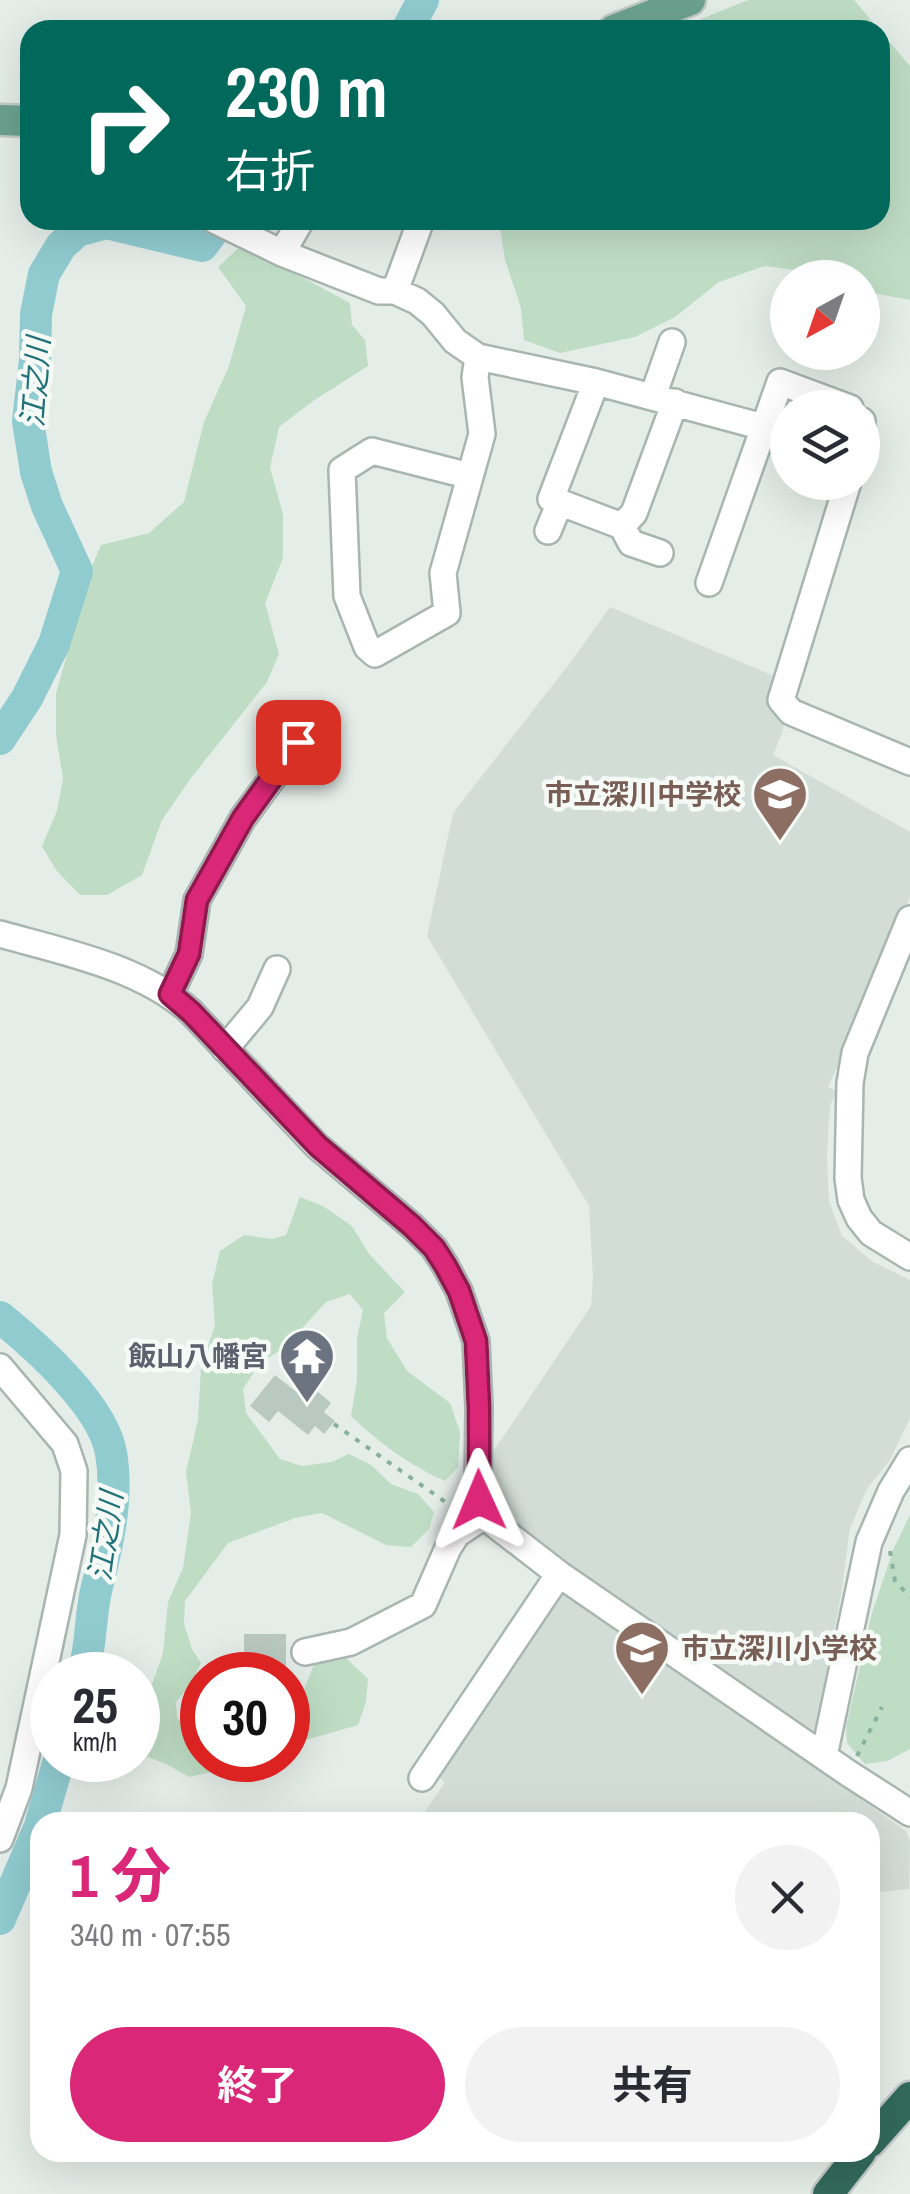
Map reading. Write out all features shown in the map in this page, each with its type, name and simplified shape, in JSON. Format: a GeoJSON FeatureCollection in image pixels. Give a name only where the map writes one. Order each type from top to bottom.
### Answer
{"type":"FeatureCollection","features":[{"type":"Feature","properties":{"kind":"highway"},"geometry":{"type":"LineString","coordinates":[[880,2131],[910,2098]]}},
{"type":"Feature","properties":{"kind":"highway"},"geometry":{"type":"LineString","coordinates":[[828,2194],[853,2162]]}},
{"type":"Feature","properties":{"kind":"main road"},"geometry":{"type":"LineString","coordinates":[[639,20],[690,0]]}},
{"type":"Feature","properties":{"kind":"street"},"geometry":{"type":"LineString","coordinates":[[235,230],[380,291],[395,291],[433,314],[455,341],[478,356],[596,382],[763,427]]}},
{"type":"Feature","properties":{"kind":"street"},"geometry":{"type":"LineString","coordinates":[[282,253],[295,230]]}},
{"type":"Feature","properties":{"kind":"street"},"geometry":{"type":"LineString","coordinates":[[395,291],[417,230]]}},
{"type":"Feature","properties":{"kind":"street"},"geometry":{"type":"LineString","coordinates":[[622,526],[634,513],[664,399],[672,342]]}},
{"type":"Feature","properties":{"kind":"street"},"geometry":{"type":"LineString","coordinates":[[470,476],[372,451],[342,470],[347,596],[367,647],[375,654],[447,613],[443,573],[482,434],[475,377],[478,356]]}},
{"type":"Feature","properties":{"kind":"street"},"geometry":{"type":"LineString","coordinates":[[596,382],[551,498],[622,526],[632,543],[660,553]]}},
{"type":"Feature","properties":{"kind":"street"},"geometry":{"type":"LineString","coordinates":[[777,390],[780,382],[802,390]]}},
{"type":"Feature","properties":{"kind":"street"},"geometry":{"type":"LineString","coordinates":[[709,584],[770,408]]}},
{"type":"Feature","properties":{"kind":"street"},"geometry":{"type":"LineString","coordinates":[[842,500],[781,700],[791,712],[910,762]]}},
{"type":"Feature","properties":{"kind":"street"},"geometry":{"type":"LineString","coordinates":[[548,530],[560,502]]}},
{"type":"Feature","properties":{"kind":"street"},"geometry":{"type":"LineString","coordinates":[[170,994],[189,954],[197,900],[243,818],[298,742]]}},
{"type":"Feature","properties":{"kind":"street"},"geometry":{"type":"LineString","coordinates":[[910,919],[855,1053],[850,1082],[848,1178],[859,1218],[871,1233],[910,1258]]}},
{"type":"Feature","properties":{"kind":"street"},"geometry":{"type":"LineString","coordinates":[[0,934],[139,978],[170,994],[318,1146],[434,1248],[459,1291],[476,1341],[479,1519]]}},
{"type":"Feature","properties":{"kind":"street"},"geometry":{"type":"LineString","coordinates":[[225,1048],[260,1008],[278,969]]}},
{"type":"Feature","properties":{"kind":"street"},"geometry":{"type":"LineString","coordinates":[[0,1367],[65,1444],[74,1471],[73,1535],[19,1788],[0,1839]]}},
{"type":"Feature","properties":{"kind":"street"},"geometry":{"type":"LineString","coordinates":[[824,1756],[869,1542],[891,1491],[910,1460]]}},
{"type":"Feature","properties":{"kind":"street"},"geometry":{"type":"LineString","coordinates":[[479,1519],[910,1813]]}},
{"type":"Feature","properties":{"kind":"street"},"geometry":{"type":"LineString","coordinates":[[305,1652],[351,1642],[423,1605],[457,1534],[479,1519]]}},
{"type":"Feature","properties":{"kind":"street"},"geometry":{"type":"LineString","coordinates":[[422,1778],[559,1574]]}},
{"type":"Feature","properties":{"kind":"path"},"geometry":{"type":"LineString","coordinates":[[334,1424],[479,1519]]}},
{"type":"Feature","properties":{"kind":"path"},"geometry":{"type":"LineString","coordinates":[[888,1540],[896,1581],[910,1597]]}},
{"type":"Feature","properties":{"kind":"path"},"geometry":{"type":"LineString","coordinates":[[848,1773],[882,1707]]}},
{"type":"Feature","properties":{"kind":"shaded area"},"geometry":{"type":"Polygon","coordinates":[[[610,607],[781,679],[786,717],[773,755],[910,832],[910,897],[828,1087],[837,1092],[830,1105],[829,1201],[842,1236],[873,1262],[910,1280],[910,1418],[890,1460],[867,1489],[850,1528],[809,1762],[879,1812],[425,1812],[445,1782],[434,1774],[574,1569],[506,1516],[488,1497],[485,1464],[591,1306],[589,1206],[427,936],[453,813],[610,607]]]}},
{"type":"Feature","properties":{"kind":"shaded area"},"geometry":{"type":"Polygon","coordinates":[[[880,1813],[906,1831],[910,1841],[909,1889],[880,1892],[880,1813]]]}},
{"type":"Feature","properties":{"kind":"green space"},"geometry":{"type":"Polygon","coordinates":[[[748,0],[854,0],[871,20],[699,20],[748,0]]]}},
{"type":"Feature","properties":{"kind":"green space"},"geometry":{"type":"Polygon","coordinates":[[[890,43],[910,66],[910,300],[880,294],[880,260],[770,260],[770,267],[719,282],[675,317],[635,337],[560,353],[524,340],[521,308],[505,260],[500,230],[890,230],[890,43]]]}},
{"type":"Feature","properties":{"kind":"green space"},"geometry":{"type":"Polygon","coordinates":[[[242,245],[350,303],[352,325],[365,340],[368,366],[279,427],[270,468],[283,514],[283,558],[265,603],[279,654],[267,682],[162,820],[142,875],[107,895],[80,895],[56,870],[42,846],[57,811],[63,779],[56,735],[56,694],[84,585],[101,545],[149,533],[184,502],[204,422],[229,366],[246,306],[218,267],[242,245]]]}},
{"type":"Feature","properties":{"kind":"green space"},"geometry":{"type":"Polygon","coordinates":[[[300,1197],[323,1206],[352,1226],[369,1254],[405,1292],[384,1313],[387,1338],[407,1371],[450,1403],[460,1432],[458,1467],[445,1481],[395,1453],[351,1416],[363,1310],[350,1294],[326,1302],[285,1347],[260,1363],[243,1389],[246,1413],[280,1459],[302,1466],[332,1462],[349,1454],[371,1465],[391,1484],[418,1494],[434,1512],[429,1529],[411,1547],[386,1545],[322,1513],[295,1518],[228,1543],[185,1601],[184,1624],[194,1652],[180,1652],[180,1697],[176,1702],[180,1772],[160,1762],[160,1662],[168,1602],[183,1568],[191,1513],[186,1472],[198,1420],[201,1367],[215,1325],[212,1284],[220,1251],[244,1235],[272,1239],[286,1235],[300,1197]]]}},
{"type":"Feature","properties":{"kind":"green space"},"geometry":{"type":"Polygon","coordinates":[[[910,1515],[910,1749],[887,1761],[865,1764],[847,1743],[846,1727],[872,1613],[893,1550],[910,1515]]]}},
{"type":"Feature","properties":{"kind":"green space"},"geometry":{"type":"Polygon","coordinates":[[[346,1658],[368,1679],[358,1725],[310,1739],[310,1675],[314,1665],[346,1658]]]}},
{"type":"Feature","properties":{"kind":"building","name":"飯山八幡宮"},"geometry":{"type":"Polygon","coordinates":[[[275,1375],[308,1401],[317,1391],[331,1403],[324,1412],[335,1421],[324,1434],[315,1426],[308,1435],[278,1411],[269,1422],[250,1406],[275,1375]]]}},
{"type":"Feature","properties":{"kind":"building"},"geometry":{"type":"Polygon","coordinates":[[[244,1634],[286,1634],[286,1652],[244,1652],[244,1634]]]}},
{"type":"Feature","properties":{"kind":"waterway","name":"江之川"},"geometry":{"type":"LineString","coordinates":[[412,20],[423,0]]}},
{"type":"Feature","properties":{"kind":"waterway","name":"江之川"},"geometry":{"type":"LineString","coordinates":[[0,739],[27,698],[54,644],[77,571],[47,506],[36,472],[28,421],[36,314],[44,274],[61,246],[81,230]]}},
{"type":"Feature","properties":{"kind":"waterway","name":"江之川"},"geometry":{"type":"LineString","coordinates":[[135,230],[202,246],[214,230]]}},
{"type":"Feature","properties":{"kind":"waterway","name":"江之川"},"geometry":{"type":"LineString","coordinates":[[0,1317],[32,1344],[82,1397],[111,1453],[111,1523],[94,1601],[88,1652]]}},
{"type":"Feature","properties":{"kind":"waterway","name":"江之川"},"geometry":{"type":"LineString","coordinates":[[44,1812],[53,1782]]}},
{"type":"Feature","properties":{"kind":"waterway","name":"江之川"},"geometry":{"type":"LineString","coordinates":[[0,1919],[30,1849]]}},
{"type":"Feature","properties":{"kind":"place","name":"市立深川中学校"},"geometry":{"type":"Point","coordinates":[780,843]}},
{"type":"Feature","properties":{"kind":"place","name":"飯山八幡宮"},"geometry":{"type":"Point","coordinates":[307,1405]}},
{"type":"Feature","properties":{"kind":"place","name":"市立深川小学校"},"geometry":{"type":"Point","coordinates":[642,1697]}},
{"type":"Feature","properties":{"kind":"route"},"geometry":{"type":"LineString","coordinates":[[298,742],[243,818],[197,900],[189,954],[170,994],[318,1146],[412,1226],[445,1265],[459,1291],[476,1341],[479,1500]]}}]}
